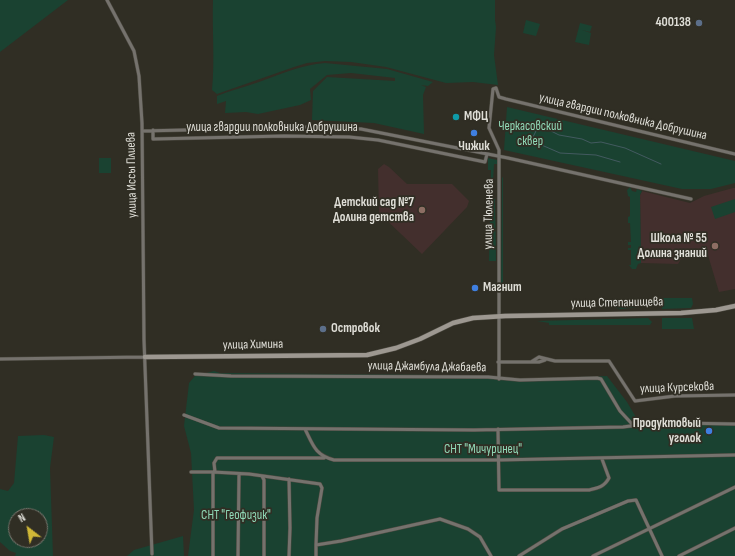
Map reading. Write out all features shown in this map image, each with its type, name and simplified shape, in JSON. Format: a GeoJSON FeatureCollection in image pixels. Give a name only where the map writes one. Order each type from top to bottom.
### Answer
{"type":"FeatureCollection","features":[{"type":"Feature","properties":{"kind":"street","name":"улица Иссы Плиева"},"geometry":{"type":"LineString","coordinates":[[107,0],[128,38],[136,59],[139,76],[142,131],[145,357],[152,554]]}},
{"type":"Feature","properties":{"kind":"street","name":"улица Тюленева"},"geometry":{"type":"LineString","coordinates":[[499,379],[499,150],[489,128],[493,89],[496,88],[499,97],[506,99]]}},
{"type":"Feature","properties":{"kind":"street","name":"улица гвардии полковника Добрушина"},"geometry":{"type":"LineString","coordinates":[[506,99],[735,154]]}},
{"type":"Feature","properties":{"kind":"street","name":"улица гвардии полковника Добрушина"},"geometry":{"type":"LineString","coordinates":[[142,131],[345,128],[499,156],[691,199]]}},
{"type":"Feature","properties":{"kind":"street","name":"улица гвардии полковника Добрушина"},"geometry":{"type":"LineString","coordinates":[[153,130],[153,139],[338,136],[378,140],[485,162],[486,154]]}},
{"type":"Feature","properties":{"kind":"street","name":"улица Степанищева"},"geometry":{"type":"LineString","coordinates":[[498,317],[681,313],[716,310],[735,306]]}},
{"type":"Feature","properties":{"kind":"street","name":"улица Химина"},"geometry":{"type":"LineString","coordinates":[[0,359],[367,354],[382,352],[402,346],[463,320],[498,317]]}},
{"type":"Feature","properties":{"kind":"street","name":"улица Курсекова"},"geometry":{"type":"LineString","coordinates":[[498,362],[531,362],[539,357],[546,360],[609,361],[635,401],[675,396],[735,395]]}},
{"type":"Feature","properties":{"kind":"street","name":"улица Джамбула Джабаева"},"geometry":{"type":"LineString","coordinates":[[195,374],[520,380],[601,379],[620,411],[633,425]]}},
{"type":"Feature","properties":{"kind":"street"},"geometry":{"type":"LineString","coordinates":[[184,415],[219,428],[498,430],[623,427],[680,422],[735,424]]}},
{"type":"Feature","properties":{"kind":"street"},"geometry":{"type":"LineString","coordinates":[[305,429],[318,453],[324,458]]}},
{"type":"Feature","properties":{"kind":"street"},"geometry":{"type":"LineString","coordinates":[[498,430],[499,490],[589,490],[599,488],[606,484],[609,478],[602,459]]}},
{"type":"Feature","properties":{"kind":"street"},"geometry":{"type":"LineString","coordinates":[[213,556],[214,463],[217,458],[498,460],[735,455]]}},
{"type":"Feature","properties":{"kind":"street"},"geometry":{"type":"LineString","coordinates":[[191,472],[214,472],[262,476],[320,484],[322,488],[317,518],[316,556]]}},
{"type":"Feature","properties":{"kind":"street"},"geometry":{"type":"LineString","coordinates":[[238,556],[239,474]]}},
{"type":"Feature","properties":{"kind":"street"},"geometry":{"type":"LineString","coordinates":[[262,476],[264,480],[264,556]]}},
{"type":"Feature","properties":{"kind":"street"},"geometry":{"type":"LineString","coordinates":[[288,556],[290,528],[290,479]]}},
{"type":"Feature","properties":{"kind":"street"},"geometry":{"type":"LineString","coordinates":[[593,556],[735,487]]}},
{"type":"Feature","properties":{"kind":"street"},"geometry":{"type":"LineString","coordinates":[[519,556],[562,529],[628,501],[636,500],[662,556]]}},
{"type":"Feature","properties":{"kind":"street"},"geometry":{"type":"LineString","coordinates":[[316,545],[341,541],[440,519],[468,529],[480,537],[491,556]]}},
{"type":"Feature","properties":{"kind":"street"},"geometry":{"type":"LineString","coordinates":[[679,556],[735,528]]}},
{"type":"Feature","properties":{"kind":"shaded area","name":"Детский сад №7 Долина детства"},"geometry":{"type":"Polygon","coordinates":[[[384,164],[407,184],[452,184],[469,201],[467,207],[422,254],[379,213],[378,169],[384,164]]]}},
{"type":"Feature","properties":{"kind":"shaded area"},"geometry":{"type":"Polygon","coordinates":[[[735,188],[735,289],[719,292],[707,252],[699,255],[700,258],[681,259],[678,264],[641,263],[640,195],[642,191],[690,203],[704,196],[735,188]]]}},
{"type":"Feature","properties":{"kind":"green space"},"geometry":{"type":"Polygon","coordinates":[[[0,0],[68,0],[0,52],[0,0]]]}},
{"type":"Feature","properties":{"kind":"green space"},"geometry":{"type":"Polygon","coordinates":[[[213,0],[495,0],[496,27],[494,55],[498,85],[473,82],[446,83],[386,67],[351,62],[325,61],[307,63],[217,94],[212,90],[213,0]]]}},
{"type":"Feature","properties":{"kind":"green space"},"geometry":{"type":"Polygon","coordinates":[[[526,20],[540,24],[536,36],[523,33],[526,20]]]}},
{"type":"Feature","properties":{"kind":"green space"},"geometry":{"type":"Polygon","coordinates":[[[580,23],[592,26],[590,32],[582,30],[591,33],[589,45],[575,42],[580,23]]]}},
{"type":"Feature","properties":{"kind":"green space"},"geometry":{"type":"Polygon","coordinates":[[[325,63],[387,69],[433,82],[428,86],[421,85],[426,87],[423,95],[424,134],[374,123],[312,120],[313,91],[327,77],[395,81],[395,78],[351,73],[327,75],[310,89],[311,100],[300,105],[258,114],[246,112],[225,113],[226,101],[217,104],[217,96],[222,94],[299,68],[325,63]]]}},
{"type":"Feature","properties":{"kind":"green space","name":"Черкасовский сквер"},"geometry":{"type":"Polygon","coordinates":[[[507,107],[735,161],[735,183],[711,189],[682,189],[504,150],[507,107]]]}},
{"type":"Feature","properties":{"kind":"green space"},"geometry":{"type":"Polygon","coordinates":[[[99,158],[111,158],[111,173],[99,173],[99,158]]]}},
{"type":"Feature","properties":{"kind":"green space"},"geometry":{"type":"Polygon","coordinates":[[[488,158],[497,160],[497,164],[494,164],[492,198],[495,199],[496,261],[489,261],[491,170],[488,170],[488,158]]]}},
{"type":"Feature","properties":{"kind":"green space"},"geometry":{"type":"Polygon","coordinates":[[[503,177],[503,287],[501,288],[502,178],[503,177]]]}},
{"type":"Feature","properties":{"kind":"green space"},"geometry":{"type":"Polygon","coordinates":[[[630,187],[632,191],[636,192],[637,189],[642,191],[640,195],[641,263],[638,264],[636,269],[632,269],[629,265],[631,265],[631,250],[628,250],[628,248],[631,248],[631,245],[628,245],[628,242],[631,242],[630,223],[628,223],[628,217],[630,216],[630,197],[628,196],[627,190],[630,187]]]}},
{"type":"Feature","properties":{"kind":"green space"},"geometry":{"type":"Polygon","coordinates":[[[735,199],[735,212],[715,219],[711,207],[735,199]]]}},
{"type":"Feature","properties":{"kind":"green space"},"geometry":{"type":"Polygon","coordinates":[[[644,298],[644,305],[639,305],[639,307],[621,309],[613,307],[614,302],[629,303],[630,299],[644,298]]]}},
{"type":"Feature","properties":{"kind":"green space"},"geometry":{"type":"Polygon","coordinates":[[[662,298],[692,298],[693,304],[691,308],[662,309],[662,298]]]}},
{"type":"Feature","properties":{"kind":"green space"},"geometry":{"type":"Polygon","coordinates":[[[648,318],[652,322],[650,325],[549,325],[549,323],[537,321],[648,318]]]}},
{"type":"Feature","properties":{"kind":"green space"},"geometry":{"type":"Polygon","coordinates":[[[662,318],[692,318],[694,329],[662,329],[662,318]]]}},
{"type":"Feature","properties":{"kind":"green space","name":"СНТ \"Мичуринец\""},"geometry":{"type":"Polygon","coordinates":[[[214,371],[220,373],[444,375],[519,379],[607,376],[627,402],[640,424],[735,424],[735,556],[188,556],[194,510],[191,453],[184,426],[189,383],[195,376],[214,371]]]}},
{"type":"Feature","properties":{"kind":"green space"},"geometry":{"type":"Polygon","coordinates":[[[44,435],[54,437],[50,468],[53,556],[15,556],[16,553],[10,551],[0,542],[0,489],[8,491],[14,483],[18,436],[44,435]]]}},
{"type":"Feature","properties":{"kind":"green space"},"geometry":{"type":"Polygon","coordinates":[[[183,536],[184,556],[127,556],[134,550],[183,536]]]}},
{"type":"Feature","properties":{"kind":"waterway"},"geometry":{"type":"LineString","coordinates":[[549,130],[537,129],[533,137],[537,143],[560,153],[596,155],[620,162]]}},
{"type":"Feature","properties":{"kind":"waterway"},"geometry":{"type":"LineString","coordinates":[[551,131],[559,135],[582,139],[591,143],[601,142],[625,148],[661,164]]}},
{"type":"Feature","properties":{"kind":"place","name":"400138"},"geometry":{"type":"Point","coordinates":[699,23]}},
{"type":"Feature","properties":{"kind":"place","name":"МФЦ"},"geometry":{"type":"Point","coordinates":[456,117]}},
{"type":"Feature","properties":{"kind":"place","name":"Чижик"},"geometry":{"type":"Point","coordinates":[474,133]}},
{"type":"Feature","properties":{"kind":"place","name":"Детский сад №7 Долина детства"},"geometry":{"type":"Point","coordinates":[422,210]}},
{"type":"Feature","properties":{"kind":"place","name":"Школа № 55 Долина знаний"},"geometry":{"type":"Point","coordinates":[715,246]}},
{"type":"Feature","properties":{"kind":"place","name":"Магнит"},"geometry":{"type":"Point","coordinates":[475,288]}},
{"type":"Feature","properties":{"kind":"place","name":"Островок"},"geometry":{"type":"Point","coordinates":[323,329]}},
{"type":"Feature","properties":{"kind":"place","name":"Продуктовый уголок"},"geometry":{"type":"Point","coordinates":[709,431]}},
{"type":"Feature","properties":{"kind":"park label","name":"СНТ \"Геофизик\""},"geometry":{"type":"Point","coordinates":[236,516]}}]}
